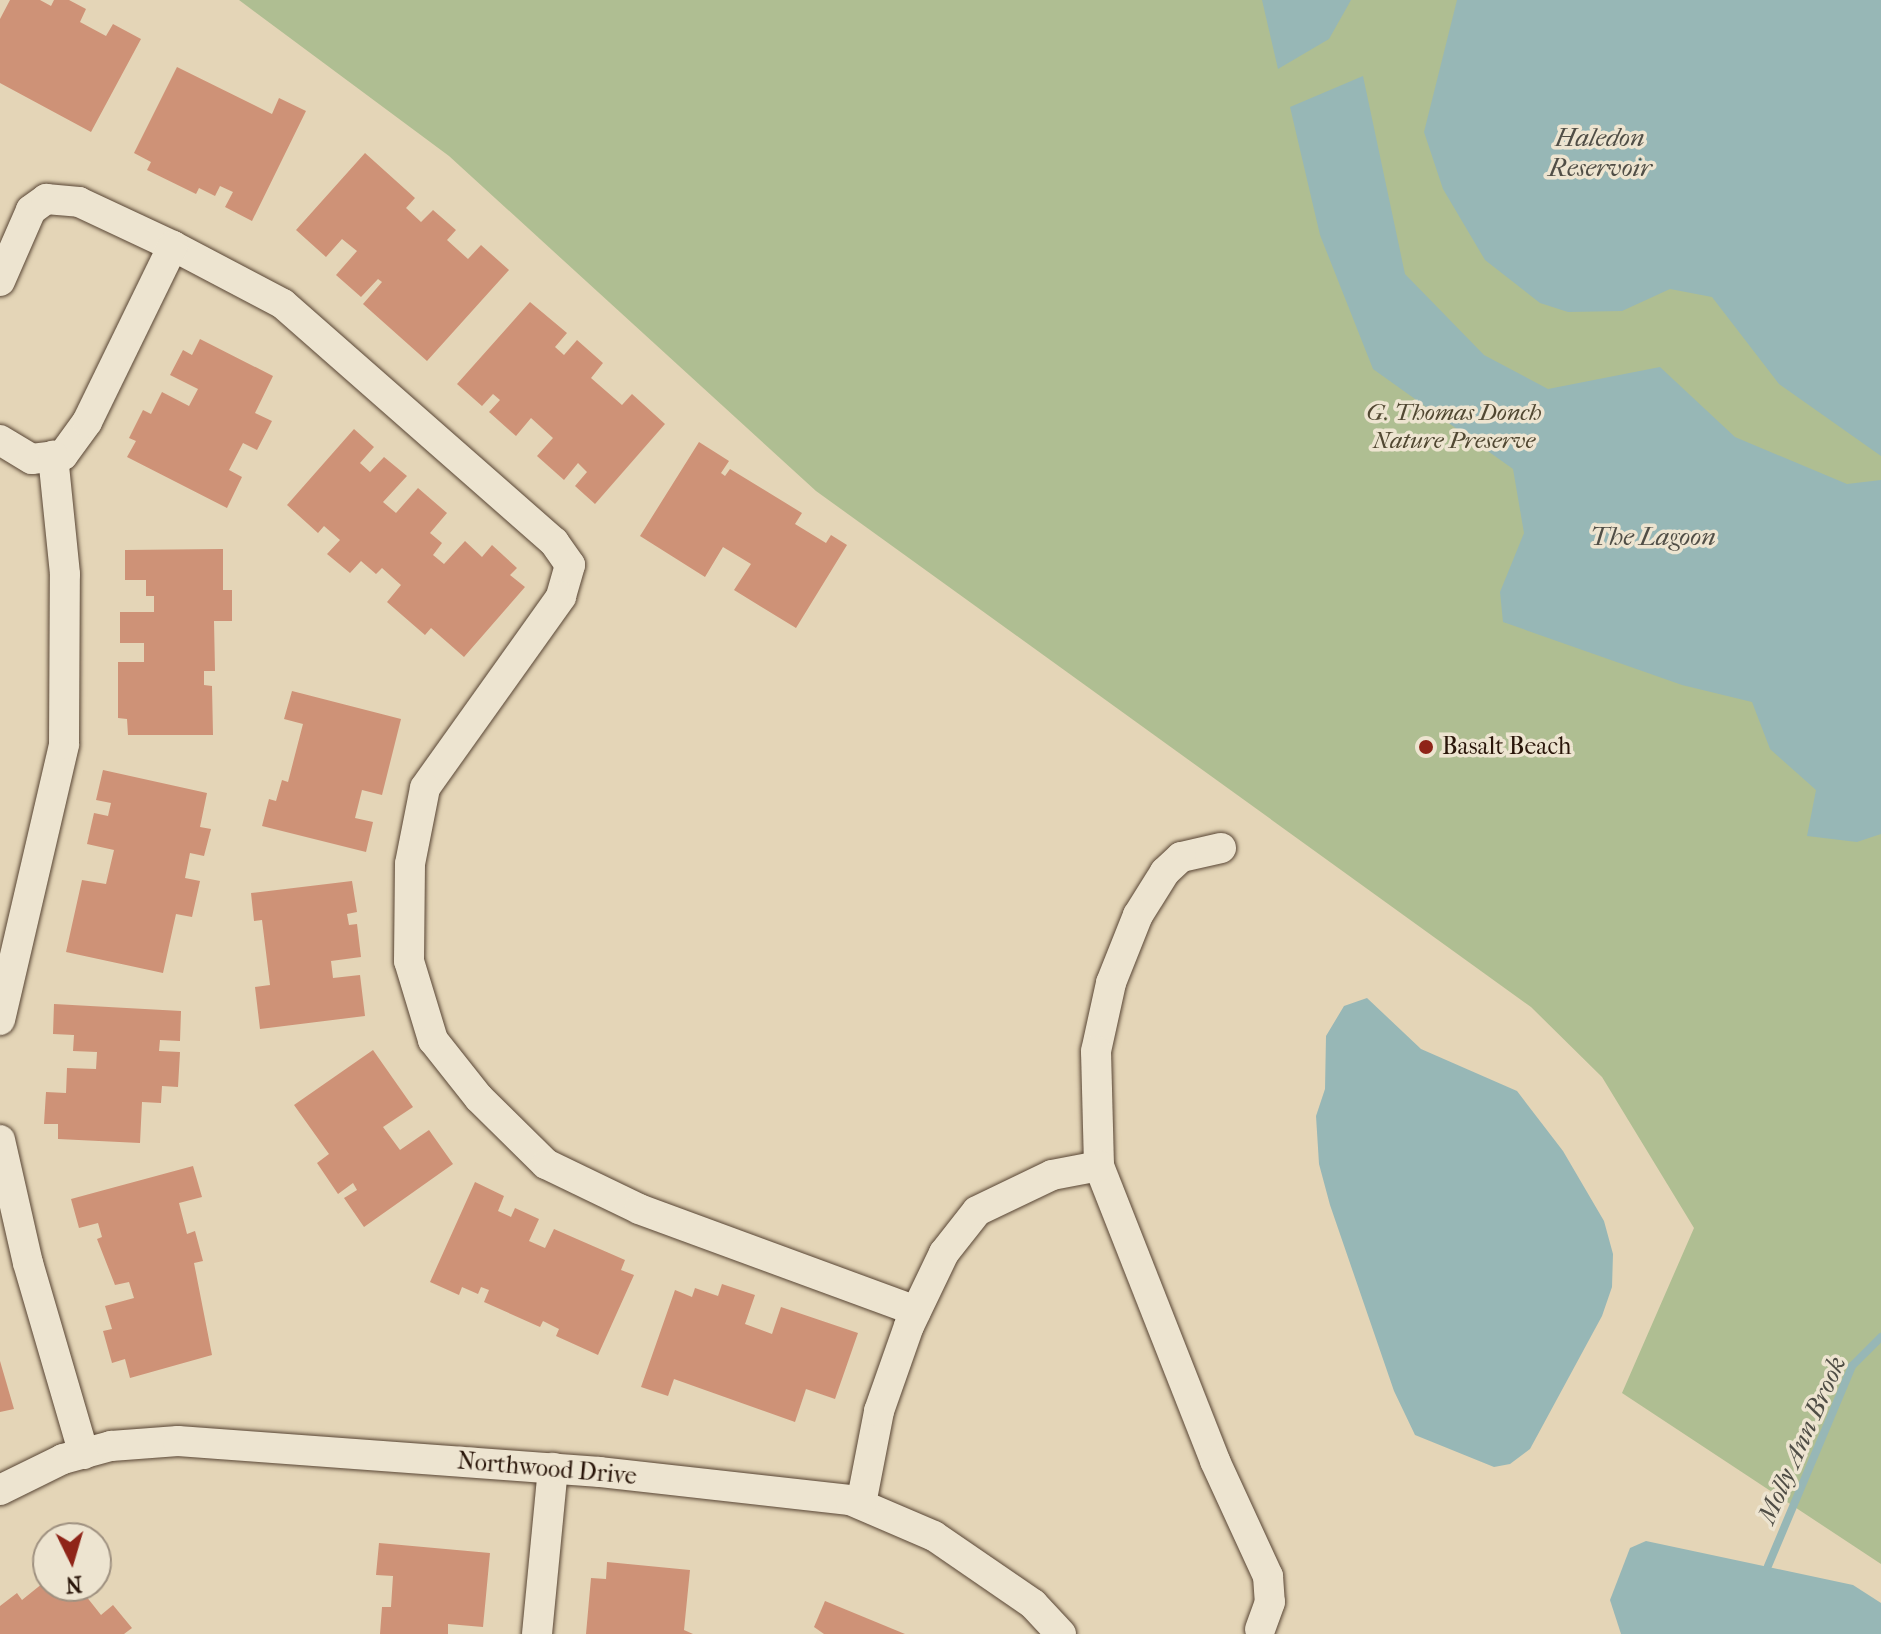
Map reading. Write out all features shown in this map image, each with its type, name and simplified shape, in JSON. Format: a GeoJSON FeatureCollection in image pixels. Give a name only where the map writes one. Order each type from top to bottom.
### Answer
{"type":"FeatureCollection","features":[{"type":"Feature","properties":{"kind":"street"},"geometry":{"type":"LineString","coordinates":[[0,281],[31,210],[46,199],[79,202],[173,246],[283,304],[554,542],[570,565],[561,597],[425,788],[410,864],[409,961],[433,1040],[479,1098],[546,1164],[639,1209],[916,1311]]}},
{"type":"Feature","properties":{"kind":"street"},"geometry":{"type":"LineString","coordinates":[[0,440],[32,459],[63,455],[87,422],[173,246]]}},
{"type":"Feature","properties":{"kind":"street"},"geometry":{"type":"LineString","coordinates":[[0,1020],[64,744],[65,574],[53,456]]}},
{"type":"Feature","properties":{"kind":"street"},"geometry":{"type":"LineString","coordinates":[[1221,848],[1181,857],[1165,872],[1138,915],[1111,983],[1096,1051],[1099,1166],[1215,1461],[1268,1576],[1270,1602],[1260,1629]]}},
{"type":"Feature","properties":{"kind":"street"},"geometry":{"type":"LineString","coordinates":[[0,1140],[28,1263],[84,1454]]}},
{"type":"Feature","properties":{"kind":"street"},"geometry":{"type":"LineString","coordinates":[[861,1504],[879,1411],[916,1311],[944,1253],[977,1211],[1052,1175],[1099,1166]]}},
{"type":"Feature","properties":{"kind":"street","name":"Northwood Drive"},"geometry":{"type":"LineString","coordinates":[[0,1490],[84,1454],[178,1441],[553,1468],[861,1504],[934,1536],[1033,1604],[1061,1634]]}},
{"type":"Feature","properties":{"kind":"street"},"geometry":{"type":"LineString","coordinates":[[537,1634],[553,1468]]}},
{"type":"Feature","properties":{"kind":"green space","name":"G. Thomas Donch Nature Preserve"},"geometry":{"type":"Polygon","coordinates":[[[239,0],[1881,0],[1881,1564],[1622,1393],[1694,1228],[1602,1077],[1531,1007],[816,491],[449,156],[239,0]]]}},
{"type":"Feature","properties":{"kind":"water"},"geometry":{"type":"Polygon","coordinates":[[[1262,0],[1351,0],[1329,39],[1278,69],[1262,0]]]}},
{"type":"Feature","properties":{"kind":"water","name":"Haledon Reservoir"},"geometry":{"type":"Polygon","coordinates":[[[1457,0],[1881,0],[1881,456],[1779,384],[1712,297],[1670,289],[1622,311],[1568,312],[1540,303],[1485,260],[1443,189],[1424,132],[1457,0]]]}},
{"type":"Feature","properties":{"kind":"water","name":"The Lagoon"},"geometry":{"type":"Polygon","coordinates":[[[1363,76],[1405,274],[1484,355],[1548,389],[1660,367],[1735,437],[1847,484],[1881,480],[1881,834],[1857,842],[1807,836],[1816,790],[1770,749],[1752,702],[1682,685],[1503,622],[1500,592],[1524,533],[1513,469],[1373,369],[1320,235],[1290,107],[1363,76]]]}},
{"type":"Feature","properties":{"kind":"water"},"geometry":{"type":"Polygon","coordinates":[[[1367,998],[1421,1049],[1517,1091],[1563,1151],[1604,1221],[1613,1254],[1612,1287],[1602,1316],[1530,1449],[1510,1464],[1494,1467],[1415,1435],[1394,1391],[1330,1205],[1319,1164],[1316,1116],[1325,1089],[1326,1036],[1344,1006],[1367,998]]]}},
{"type":"Feature","properties":{"kind":"water"},"geometry":{"type":"Polygon","coordinates":[[[1646,1541],[1853,1585],[1881,1603],[1881,1634],[1621,1634],[1610,1600],[1630,1548],[1646,1541]]]}},
{"type":"Feature","properties":{"kind":"building"},"geometry":{"type":"Polygon","coordinates":[[[10,0],[40,0],[51,6],[54,0],[69,0],[86,9],[80,22],[106,36],[113,24],[141,39],[91,132],[0,83],[0,19],[10,0]]]}},
{"type":"Feature","properties":{"kind":"building"},"geometry":{"type":"Polygon","coordinates":[[[177,67],[272,114],[279,98],[306,111],[252,221],[225,207],[233,192],[220,186],[215,196],[199,188],[196,194],[147,170],[151,162],[134,153],[177,67]]]}},
{"type":"Feature","properties":{"kind":"building"},"geometry":{"type":"Polygon","coordinates":[[[365,153],[415,198],[406,208],[421,222],[433,210],[456,230],[447,240],[468,259],[481,245],[509,270],[427,361],[363,304],[382,282],[378,279],[361,297],[336,275],[357,251],[342,239],[326,257],[296,230],[365,153]]]}},
{"type":"Feature","properties":{"kind":"building"},"geometry":{"type":"Polygon","coordinates":[[[530,302],[567,333],[555,347],[564,355],[577,340],[603,363],[591,378],[622,405],[632,394],[665,424],[595,504],[575,486],[587,472],[578,463],[564,480],[537,456],[553,438],[531,418],[516,436],[489,412],[500,400],[493,394],[482,406],[457,384],[530,302]]]}},
{"type":"Feature","properties":{"kind":"building"},"geometry":{"type":"Polygon","coordinates":[[[200,339],[273,376],[255,413],[272,421],[257,450],[243,443],[229,470],[242,477],[227,508],[127,457],[136,441],[129,438],[143,410],[151,414],[162,392],[189,406],[198,389],[170,375],[183,350],[192,355],[200,339]]]}},
{"type":"Feature","properties":{"kind":"building"},"geometry":{"type":"Polygon","coordinates":[[[354,429],[374,447],[360,463],[370,472],[384,457],[407,476],[383,502],[396,513],[418,488],[447,513],[430,533],[442,543],[433,555],[444,564],[465,541],[482,557],[492,545],[517,568],[510,575],[525,587],[464,657],[431,628],[425,635],[387,602],[401,585],[382,568],[376,574],[361,561],[350,573],[327,554],[340,540],[324,526],[318,533],[287,505],[354,429]]]}},
{"type":"Feature","properties":{"kind":"building"},"geometry":{"type":"Polygon","coordinates":[[[699,442],[729,461],[721,473],[725,476],[730,469],[802,513],[795,524],[826,543],[831,535],[847,545],[796,628],[734,590],[751,564],[723,547],[705,577],[640,536],[699,442]]]}},
{"type":"Feature","properties":{"kind":"building"},"geometry":{"type":"Polygon","coordinates":[[[223,549],[223,590],[232,590],[232,621],[214,621],[215,671],[204,671],[204,685],[212,686],[213,735],[128,735],[127,719],[118,718],[118,662],[144,662],[144,643],[120,643],[120,612],[154,612],[154,596],[146,596],[146,580],[125,580],[125,550],[223,549]]]}},
{"type":"Feature","properties":{"kind":"building"},"geometry":{"type":"Polygon","coordinates":[[[292,691],[401,719],[382,795],[362,790],[355,818],[373,822],[366,852],[262,826],[269,799],[276,801],[282,780],[288,782],[303,724],[284,719],[292,691]]]}},
{"type":"Feature","properties":{"kind":"building"},"geometry":{"type":"Polygon","coordinates":[[[103,770],[207,793],[200,827],[211,829],[204,856],[190,853],[185,878],[200,881],[192,917],[176,914],[163,973],[66,952],[82,880],[106,884],[114,850],[87,844],[94,813],[108,816],[111,803],[96,800],[103,770]]]}},
{"type":"Feature","properties":{"kind":"building"},"geometry":{"type":"Polygon","coordinates":[[[352,881],[357,912],[347,914],[349,925],[357,924],[361,957],[331,961],[333,978],[360,975],[365,1016],[260,1029],[255,987],[270,985],[262,920],[254,921],[251,893],[352,881]]]}},
{"type":"Feature","properties":{"kind":"building"},"geometry":{"type":"Polygon","coordinates":[[[54,1004],[181,1011],[180,1041],[160,1040],[159,1051],[180,1052],[178,1087],[162,1086],[161,1103],[142,1102],[140,1143],[58,1139],[58,1124],[44,1124],[46,1092],[66,1093],[67,1068],[96,1069],[97,1052],[73,1051],[74,1035],[53,1034],[54,1004]]]}},
{"type":"Feature","properties":{"kind":"building"},"geometry":{"type":"Polygon","coordinates":[[[373,1050],[413,1107],[383,1127],[400,1150],[429,1130],[453,1164],[364,1227],[344,1198],[357,1190],[353,1183],[338,1194],[317,1163],[329,1154],[294,1105],[373,1050]]]}},
{"type":"Feature","properties":{"kind":"building"},"geometry":{"type":"Polygon","coordinates":[[[193,1166],[202,1197],[179,1203],[187,1234],[195,1231],[203,1261],[194,1263],[212,1355],[130,1378],[125,1359],[112,1363],[103,1331],[112,1329],[105,1306],[134,1298],[129,1282],[115,1285],[97,1239],[102,1237],[98,1223],[79,1228],[71,1199],[193,1166]]]}},
{"type":"Feature","properties":{"kind":"building"},"geometry":{"type":"Polygon","coordinates":[[[475,1182],[504,1196],[498,1211],[511,1217],[515,1208],[539,1219],[529,1241],[545,1248],[554,1229],[625,1260],[621,1270],[634,1275],[598,1355],[556,1336],[559,1329],[543,1321],[540,1327],[484,1302],[489,1290],[481,1287],[478,1294],[462,1287],[459,1295],[430,1282],[475,1182]]]}},
{"type":"Feature","properties":{"kind":"building"},"geometry":{"type":"Polygon","coordinates":[[[722,1284],[755,1295],[745,1324],[772,1334],[781,1307],[858,1333],[835,1399],[806,1389],[795,1422],[674,1379],[668,1396],[641,1387],[675,1290],[692,1297],[695,1288],[718,1296],[722,1284]]]}},
{"type":"Feature","properties":{"kind":"building"},"geometry":{"type":"Polygon","coordinates":[[[0,1361],[14,1409],[0,1412],[0,1361]]]}},
{"type":"Feature","properties":{"kind":"building"},"geometry":{"type":"Polygon","coordinates":[[[379,1543],[490,1553],[483,1627],[448,1624],[448,1634],[380,1634],[382,1607],[391,1607],[393,1576],[376,1575],[379,1543]]]}},
{"type":"Feature","properties":{"kind":"building"},"geometry":{"type":"Polygon","coordinates":[[[607,1562],[690,1570],[684,1630],[693,1634],[586,1634],[591,1578],[606,1579],[607,1562]]]}},
{"type":"Feature","properties":{"kind":"building"},"geometry":{"type":"Polygon","coordinates":[[[32,1592],[32,1602],[91,1602],[101,1615],[113,1605],[132,1628],[124,1634],[0,1634],[0,1606],[17,1593],[22,1600],[32,1592]]]}},
{"type":"Feature","properties":{"kind":"building"},"geometry":{"type":"Polygon","coordinates":[[[825,1601],[905,1634],[824,1634],[814,1627],[825,1601]]]}},
{"type":"Feature","properties":{"kind":"waterway","name":"Molly Ann Brook"},"geometry":{"type":"LineString","coordinates":[[1768,1566],[1852,1366],[1881,1337]]}},
{"type":"Feature","properties":{"kind":"place","name":"Basalt Beach"},"geometry":{"type":"Point","coordinates":[1426,747]}}]}
